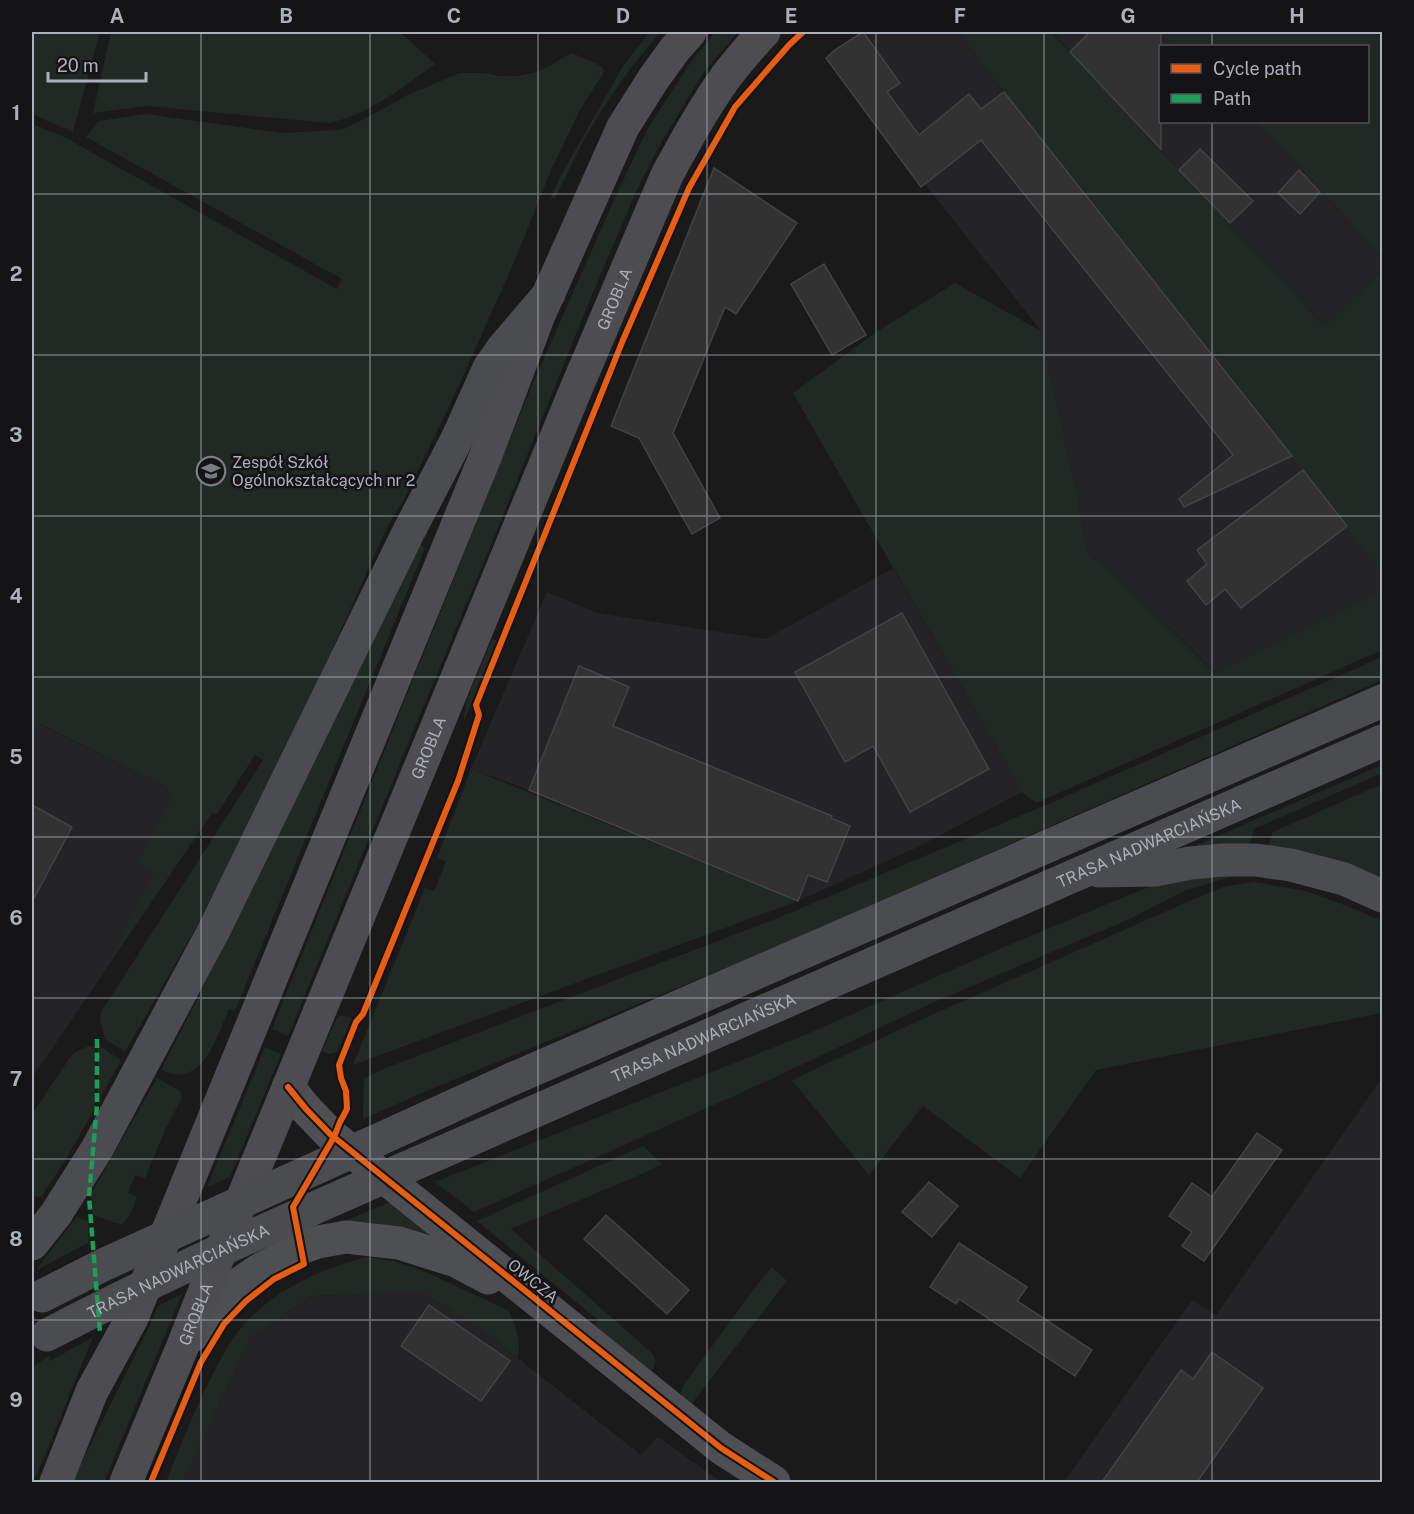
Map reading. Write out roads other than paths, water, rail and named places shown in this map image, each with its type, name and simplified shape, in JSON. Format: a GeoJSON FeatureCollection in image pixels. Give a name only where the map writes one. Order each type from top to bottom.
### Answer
{"type":"FeatureCollection","features":[{"type":"Feature","properties":{"kind":"main road"},"geometry":{"type":"LineString","coordinates":[[56,1482],[92,1391],[132,1318],[477,477],[538,315],[622,128],[654,78],[690,32]]}},
{"type":"Feature","properties":{"kind":"main road","name":"GROBLA"},"geometry":{"type":"LineString","coordinates":[[126,1482],[667,175],[710,99],[764,32]]}},
{"type":"Feature","properties":{"kind":"main road"},"geometry":{"type":"LineString","coordinates":[[32,1244],[56,1214],[97,1149],[213,932],[407,535],[457,439],[489,368],[502,349],[549,294]]}},
{"type":"Feature","properties":{"kind":"main road"},"geometry":{"type":"LineString","coordinates":[[37,1299],[103,1265],[512,1079],[1383,701]]}},
{"type":"Feature","properties":{"kind":"main road","name":"TRASA NADWARCIAŃSKA"},"geometry":{"type":"LineString","coordinates":[[39,1339],[181,1268],[1383,741]]}},
{"type":"Feature","properties":{"kind":"main road"},"geometry":{"type":"LineString","coordinates":[[1085,871],[1155,870],[1190,863],[1256,860],[1291,865],[1344,879],[1383,896]]}},
{"type":"Feature","properties":{"kind":"street","name":"OWCZA"},"geometry":{"type":"LineString","coordinates":[[288,1087],[330,1134],[721,1448],[774,1482]]}},
{"type":"Feature","properties":{"kind":"street","name":"OWCZA"},"geometry":{"type":"LineString","coordinates":[[182,1348],[224,1294],[259,1270],[301,1248],[318,1242],[346,1238],[399,1243],[456,1261],[540,1304]]}},
{"type":"Feature","properties":{"kind":"place","name":"Zespół Szkół Ogólnokształcących nr 2"},"geometry":{"type":"Point","coordinates":[211,471]}}]}
